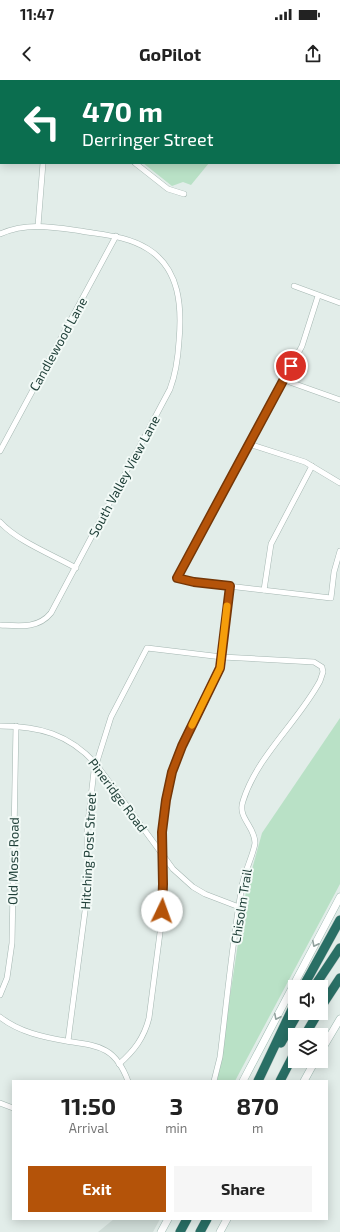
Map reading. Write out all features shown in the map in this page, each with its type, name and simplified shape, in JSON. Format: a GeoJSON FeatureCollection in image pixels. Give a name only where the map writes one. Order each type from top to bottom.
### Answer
{"type":"FeatureCollection","features":[{"type":"Feature","properties":{"kind":"highway"},"geometry":{"type":"LineString","coordinates":[[307,980],[340,920]]}},
{"type":"Feature","properties":{"kind":"highway"},"geometry":{"type":"LineString","coordinates":[[319,980],[340,948]]}},
{"type":"Feature","properties":{"kind":"highway"},"geometry":{"type":"LineString","coordinates":[[328,997],[340,978]]}},
{"type":"Feature","properties":{"kind":"highway"},"geometry":{"type":"LineString","coordinates":[[259,1080],[288,1017]]}},
{"type":"Feature","properties":{"kind":"highway"},"geometry":{"type":"LineString","coordinates":[[260,1080],[294,1020]]}},
{"type":"Feature","properties":{"kind":"highway"},"geometry":{"type":"LineString","coordinates":[[281,1080],[288,1066]]}},
{"type":"Feature","properties":{"kind":"highway"},"geometry":{"type":"LineString","coordinates":[[180,1232],[186,1220]]}},
{"type":"Feature","properties":{"kind":"highway"},"geometry":{"type":"LineString","coordinates":[[200,1232],[206,1220]]}},
{"type":"Feature","properties":{"kind":"main road"},"geometry":{"type":"LineString","coordinates":[[244,1080],[340,897]]}},
{"type":"Feature","properties":{"kind":"main road"},"geometry":{"type":"LineString","coordinates":[[322,930],[340,903]]}},
{"type":"Feature","properties":{"kind":"main road"},"geometry":{"type":"LineString","coordinates":[[328,1039],[340,1019]]}},
{"type":"Feature","properties":{"kind":"main road"},"geometry":{"type":"LineString","coordinates":[[305,1080],[311,1068]]}},
{"type":"Feature","properties":{"kind":"main road"},"geometry":{"type":"LineString","coordinates":[[161,1232],[167,1220]]}},
{"type":"Feature","properties":{"kind":"main road"},"geometry":{"type":"LineString","coordinates":[[220,1232],[226,1220]]}},
{"type":"Feature","properties":{"kind":"street"},"geometry":{"type":"LineString","coordinates":[[38,226],[43,164]]}},
{"type":"Feature","properties":{"kind":"street"},"geometry":{"type":"LineString","coordinates":[[136,164],[168,189],[184,194]]}},
{"type":"Feature","properties":{"kind":"street","name":"South Valley View Lane"},"geometry":{"type":"LineString","coordinates":[[0,234],[20,227],[38,226],[116,236],[132,241],[148,249],[161,261],[174,280],[180,300],[181,317],[174,380],[51,613],[46,620],[33,625],[0,625]]}},
{"type":"Feature","properties":{"kind":"street","name":"Candlewood Lane"},"geometry":{"type":"LineString","coordinates":[[0,451],[116,236]]}},
{"type":"Feature","properties":{"kind":"street"},"geometry":{"type":"LineString","coordinates":[[294,286],[340,303]]}},
{"type":"Feature","properties":{"kind":"street"},"geometry":{"type":"LineString","coordinates":[[318,296],[305,339],[177,578],[194,582],[331,598],[340,551]]}},
{"type":"Feature","properties":{"kind":"street"},"geometry":{"type":"LineString","coordinates":[[284,380],[340,400]]}},
{"type":"Feature","properties":{"kind":"street"},"geometry":{"type":"LineString","coordinates":[[249,444],[297,459],[340,483]]}},
{"type":"Feature","properties":{"kind":"street"},"geometry":{"type":"LineString","coordinates":[[264,590],[271,544],[312,466]]}},
{"type":"Feature","properties":{"kind":"street"},"geometry":{"type":"LineString","coordinates":[[0,522],[21,538],[76,568]]}},
{"type":"Feature","properties":{"kind":"street"},"geometry":{"type":"LineString","coordinates":[[119,1064],[137,1047],[149,1018],[161,925],[163,884],[162,832],[166,800],[172,772],[185,738],[218,675],[222,657],[230,586]]}},
{"type":"Feature","properties":{"kind":"street","name":"Hitching Post Street"},"geometry":{"type":"LineString","coordinates":[[68,1041],[87,896],[87,831],[90,791],[96,764],[107,730],[118,703],[147,648],[222,657]]}},
{"type":"Feature","properties":{"kind":"street","name":"Chisolm Trail"},"geometry":{"type":"LineString","coordinates":[[214,1080],[220,1057],[239,907],[246,866],[255,844],[252,832],[242,815],[242,802],[269,753],[316,688],[323,672],[319,664],[314,662],[222,657]]}},
{"type":"Feature","properties":{"kind":"street","name":"Pineridge Road"},"geometry":{"type":"LineString","coordinates":[[0,726],[33,728],[59,736],[82,750],[96,764],[173,869],[193,887],[205,894],[239,907]]}},
{"type":"Feature","properties":{"kind":"street","name":"Old Moss Road"},"geometry":{"type":"LineString","coordinates":[[0,995],[7,978],[12,943],[16,726]]}},
{"type":"Feature","properties":{"kind":"street"},"geometry":{"type":"LineString","coordinates":[[0,1017],[32,1033],[100,1047],[111,1054],[119,1064],[127,1080]]}},
{"type":"Feature","properties":{"kind":"street"},"geometry":{"type":"LineString","coordinates":[[0,1103],[12,1108]]}},
{"type":"Feature","properties":{"kind":"shaded area"},"geometry":{"type":"Polygon","coordinates":[[[113,1220],[159,1220],[153,1232],[98,1232],[113,1220]]]}},
{"type":"Feature","properties":{"kind":"green space"},"geometry":{"type":"Polygon","coordinates":[[[144,164],[208,164],[191,185],[183,182],[172,186],[144,164]]]}},
{"type":"Feature","properties":{"kind":"green space"},"geometry":{"type":"Polygon","coordinates":[[[340,718],[340,884],[236,1080],[217,1080],[246,891],[262,833],[340,718]]]}},
{"type":"Feature","properties":{"kind":"slow traffic"},"geometry":{"type":"LineString","coordinates":[[192,725],[218,675],[227,606]]}},
{"type":"Feature","properties":{"kind":"route"},"geometry":{"type":"LineString","coordinates":[[162,911],[162,832],[166,800],[176,759],[185,738],[218,675],[230,586],[194,582],[177,578],[291,366]]}}]}
